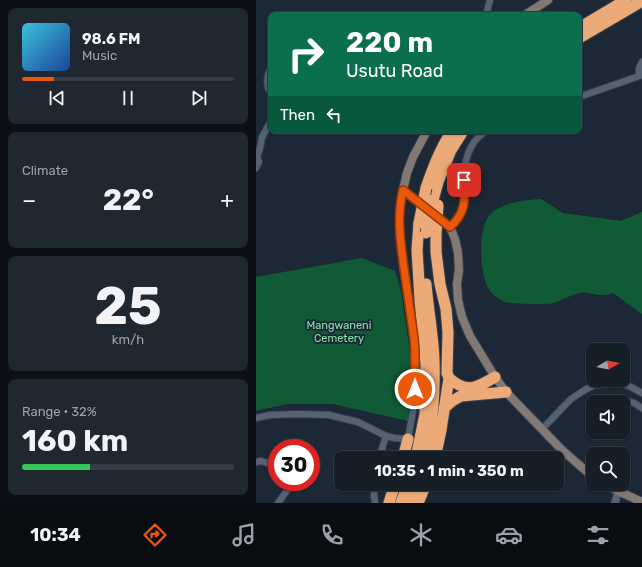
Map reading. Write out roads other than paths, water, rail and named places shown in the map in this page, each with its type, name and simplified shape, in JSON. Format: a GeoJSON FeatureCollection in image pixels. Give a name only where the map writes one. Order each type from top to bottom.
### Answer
{"type":"FeatureCollection","features":[{"type":"Feature","properties":{"kind":"highway"},"geometry":{"type":"LineString","coordinates":[[582,26],[626,0]]}},
{"type":"Feature","properties":{"kind":"highway"},"geometry":{"type":"LineString","coordinates":[[582,36],[642,1]]}},
{"type":"Feature","properties":{"kind":"highway"},"geometry":{"type":"LineString","coordinates":[[426,451],[434,403],[434,359],[417,250],[419,223],[422,205],[432,169],[450,134]]}},
{"type":"Feature","properties":{"kind":"highway"},"geometry":{"type":"LineString","coordinates":[[417,451],[425,414],[426,364],[424,258],[426,233],[438,182],[451,150],[461,134]]}},
{"type":"Feature","properties":{"kind":"highway"},"geometry":{"type":"LineString","coordinates":[[436,451],[448,378],[448,332],[446,308],[436,252],[437,210],[451,150]]}},
{"type":"Feature","properties":{"kind":"highway"},"geometry":{"type":"LineString","coordinates":[[448,378],[458,385],[473,388],[480,386],[495,377]]}},
{"type":"Feature","properties":{"kind":"highway"},"geometry":{"type":"LineString","coordinates":[[444,408],[461,396],[506,392]]}},
{"type":"Feature","properties":{"kind":"highway"},"geometry":{"type":"LineString","coordinates":[[389,503],[393,491]]}},
{"type":"Feature","properties":{"kind":"highway"},"geometry":{"type":"LineString","coordinates":[[401,503],[405,491]]}},
{"type":"Feature","properties":{"kind":"highway"},"geometry":{"type":"LineString","coordinates":[[410,503],[414,491]]}},
{"type":"Feature","properties":{"kind":"highway"},"geometry":{"type":"LineString","coordinates":[[418,503],[423,491]]}},
{"type":"Feature","properties":{"kind":"main road"},"geometry":{"type":"LineString","coordinates":[[530,12],[548,0]]}},
{"type":"Feature","properties":{"kind":"main road"},"geometry":{"type":"LineString","coordinates":[[426,134],[413,157],[403,190],[450,227],[455,239],[458,253],[458,300],[462,317],[470,336],[506,392],[562,450],[586,470]]}},
{"type":"Feature","properties":{"kind":"main road"},"geometry":{"type":"LineString","coordinates":[[618,492],[632,501],[642,502]]}},
{"type":"Feature","properties":{"kind":"street"},"geometry":{"type":"LineString","coordinates":[[487,12],[490,0]]}},
{"type":"Feature","properties":{"kind":"street"},"geometry":{"type":"LineString","coordinates":[[582,96],[640,76],[642,62]]}},
{"type":"Feature","properties":{"kind":"street"},"geometry":{"type":"LineString","coordinates":[[268,75],[266,81],[268,88]]}},
{"type":"Feature","properties":{"kind":"street"},"geometry":{"type":"LineString","coordinates":[[256,168],[259,162],[257,157],[262,137],[268,126]]}},
{"type":"Feature","properties":{"kind":"street"},"geometry":{"type":"LineString","coordinates":[[450,227],[457,221],[463,209],[465,199],[464,172],[466,158],[469,150],[482,134]]}},
{"type":"Feature","properties":{"kind":"street"},"geometry":{"type":"LineString","coordinates":[[256,418],[270,415],[329,415],[358,422],[403,446],[415,400],[415,351],[400,246],[400,211],[403,190]]}},
{"type":"Feature","properties":{"kind":"street"},"geometry":{"type":"LineString","coordinates":[[542,429],[571,399],[594,385],[615,383],[624,384],[631,386],[642,393]]}},
{"type":"Feature","properties":{"kind":"street"},"geometry":{"type":"LineString","coordinates":[[630,402],[642,408]]}},
{"type":"Feature","properties":{"kind":"street"},"geometry":{"type":"LineString","coordinates":[[381,451],[386,436]]}},
{"type":"Feature","properties":{"kind":"street"},"geometry":{"type":"LineString","coordinates":[[256,462],[261,460],[268,463]]}},
{"type":"Feature","properties":{"kind":"street"},"geometry":{"type":"LineString","coordinates":[[278,503],[287,491]]}},
{"type":"Feature","properties":{"kind":"street"},"geometry":{"type":"LineString","coordinates":[[374,491],[375,503]]}},
{"type":"Feature","properties":{"kind":"street"},"geometry":{"type":"LineString","coordinates":[[615,503],[618,492]]}},
{"type":"Feature","properties":{"kind":"park label","name":"Mangwaneni Cemetery"},"geometry":{"type":"Point","coordinates":[339,331]}}]}
